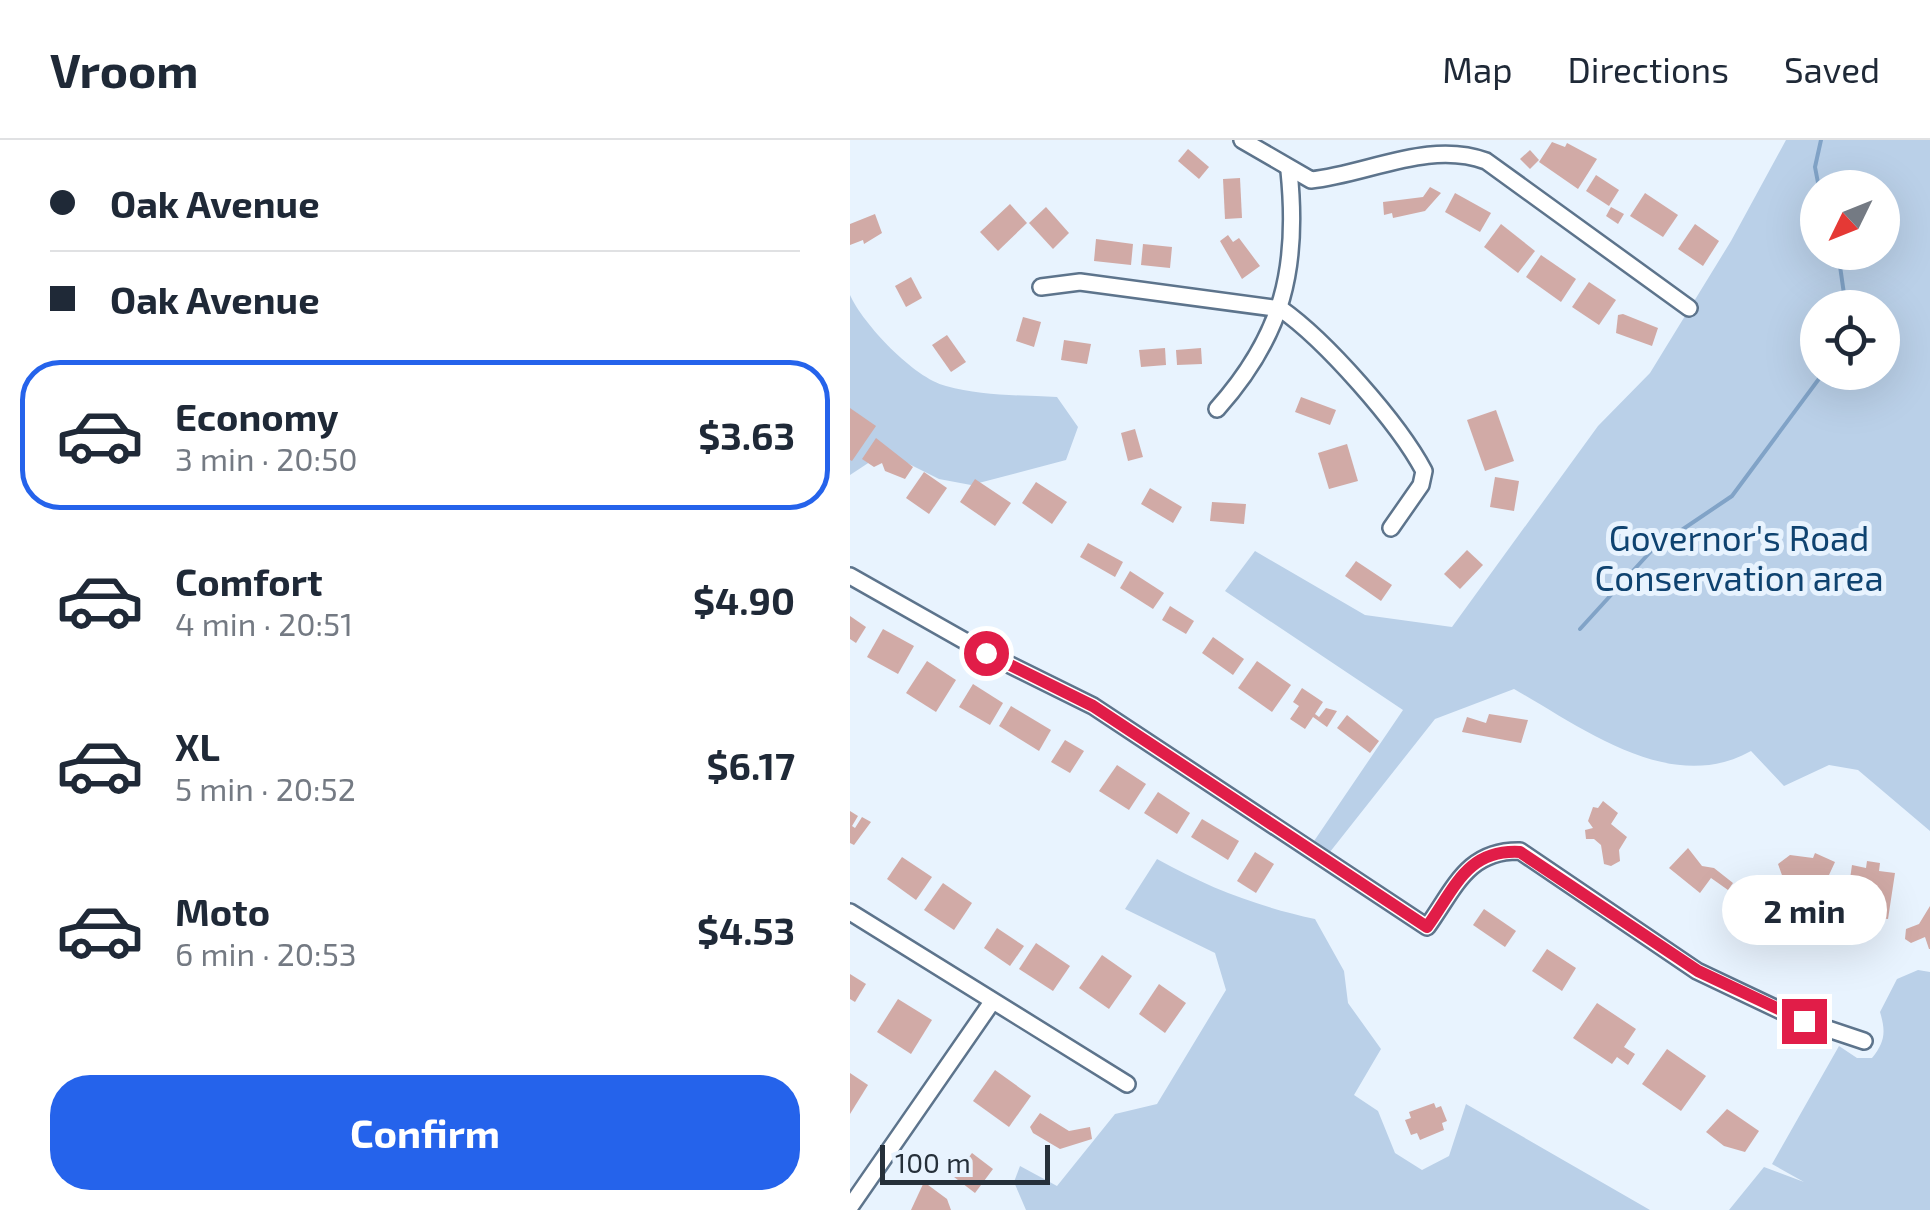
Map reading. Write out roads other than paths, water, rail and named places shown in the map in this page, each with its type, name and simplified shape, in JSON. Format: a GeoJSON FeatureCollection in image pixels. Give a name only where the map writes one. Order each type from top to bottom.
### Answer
{"type":"FeatureCollection","features":[{"type":"Feature","properties":{"kind":"street"},"geometry":{"type":"LineString","coordinates":[[1242,140],[1310,180],[1408,158],[1467,154],[1486,161],[1690,308]]}},
{"type":"Feature","properties":{"kind":"street"},"geometry":{"type":"LineString","coordinates":[[1217,409],[1259,353],[1291,274],[1289,171]]}},
{"type":"Feature","properties":{"kind":"street"},"geometry":{"type":"LineString","coordinates":[[1041,286],[1080,282],[1280,309],[1306,327],[1397,431],[1424,471],[1421,485],[1391,528]]}},
{"type":"Feature","properties":{"kind":"street"},"geometry":{"type":"LineString","coordinates":[[850,576],[986,653],[1093,706],[1427,927],[1475,860],[1495,850],[1520,852],[1698,971],[1798,1018],[1864,1041]]}},
{"type":"Feature","properties":{"kind":"street"},"geometry":{"type":"LineString","coordinates":[[850,912],[1127,1084]]}},
{"type":"Feature","properties":{"kind":"street"},"geometry":{"type":"LineString","coordinates":[[850,1207],[992,1002]]}},
{"type":"Feature","properties":{"kind":"waterway"},"geometry":{"type":"LineString","coordinates":[[1816,170],[1821,140]]}},
{"type":"Feature","properties":{"kind":"waterway"},"geometry":{"type":"LineString","coordinates":[[1841,270],[1843,290]]}},
{"type":"Feature","properties":{"kind":"waterway"},"geometry":{"type":"LineString","coordinates":[[1580,629],[1652,550],[1732,496],[1811,390]]}},
{"type":"Feature","properties":{"kind":"park label","name":"Governor's Road Conservation area"},"geometry":{"type":"Point","coordinates":[1739,559]}}]}
